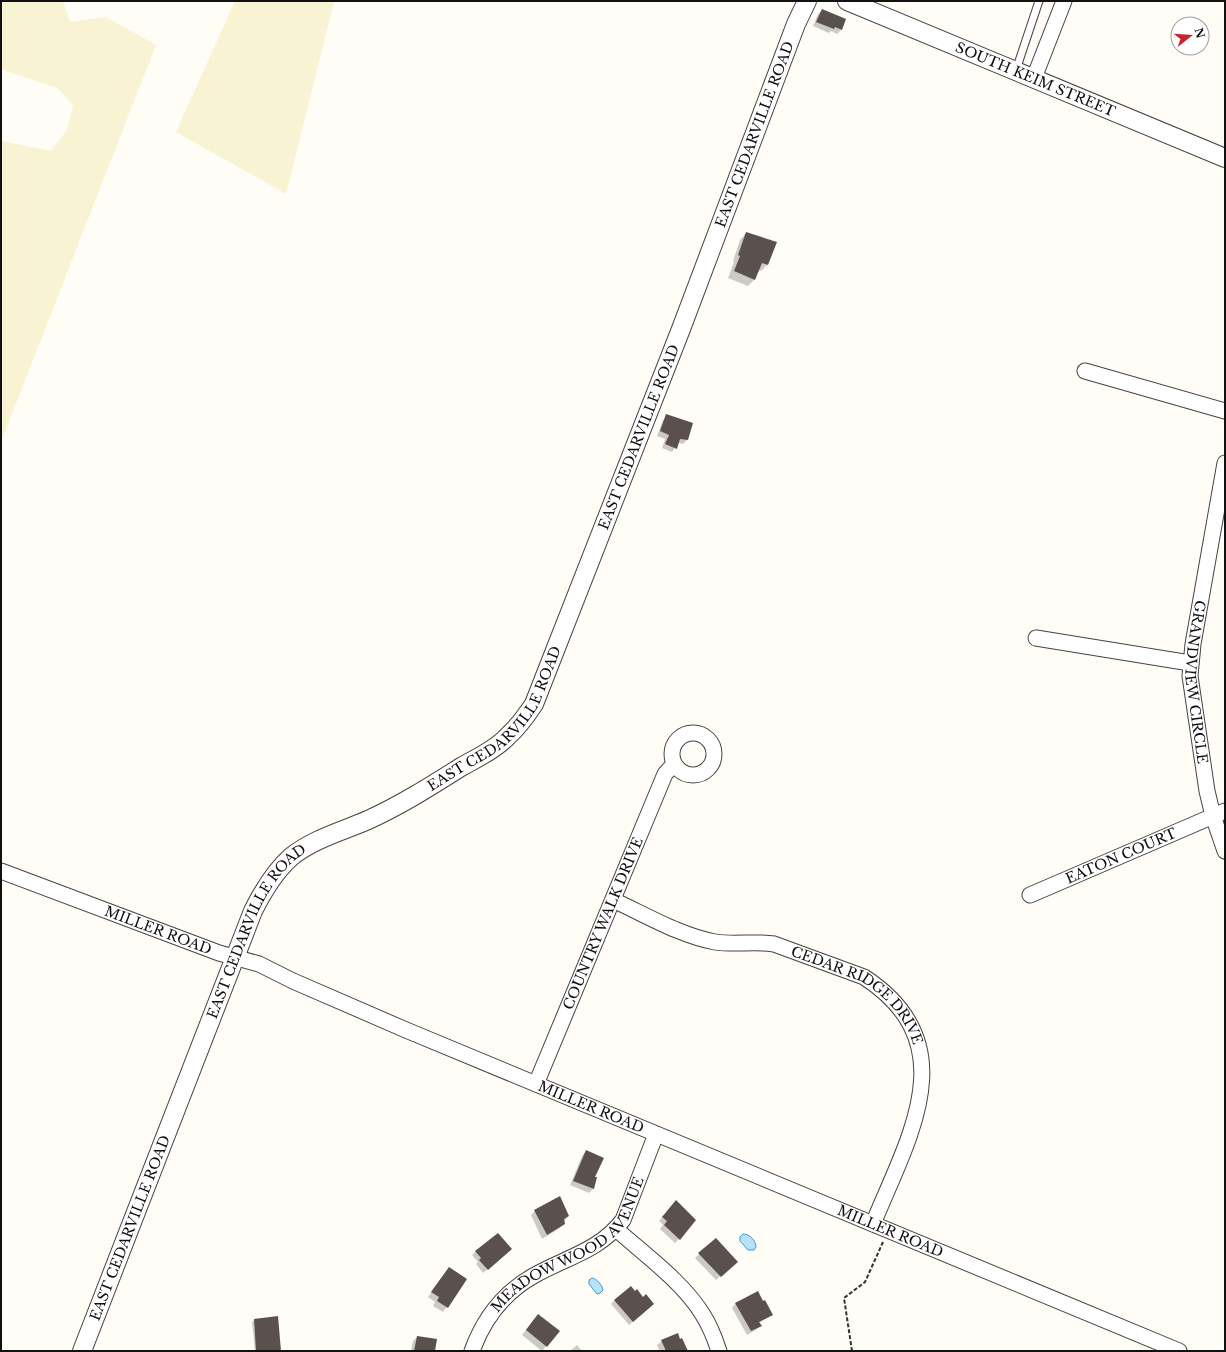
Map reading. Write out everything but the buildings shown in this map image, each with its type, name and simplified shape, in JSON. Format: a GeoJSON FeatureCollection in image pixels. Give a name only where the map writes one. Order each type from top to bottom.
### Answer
{"type":"FeatureCollection","features":[{"type":"Feature","properties":{"kind":"street","name":"EAST CEDARVILLE ROAD"},"geometry":{"type":"LineString","coordinates":[[82,1351],[253,911],[266,886],[278,869],[292,856],[308,846],[370,819],[411,798],[492,748],[508,737],[523,721],[534,704],[678,336],[788,45],[807,1]]}},
{"type":"Feature","properties":{"kind":"street","name":"SOUTH KEIM STREET"},"geometry":{"type":"LineString","coordinates":[[847,1],[1225,158]]}},
{"type":"Feature","properties":{"kind":"street"},"geometry":{"type":"LineString","coordinates":[[1034,78],[1064,1]]}},
{"type":"Feature","properties":{"kind":"street"},"geometry":{"type":"LineString","coordinates":[[1085,371],[1225,411]]}},
{"type":"Feature","properties":{"kind":"street","name":"GRANDVIEW CIRCLE"},"geometry":{"type":"LineString","coordinates":[[1225,463],[1190,663],[1192,696],[1207,791],[1219,814],[1225,851]]}},
{"type":"Feature","properties":{"kind":"street"},"geometry":{"type":"LineString","coordinates":[[1036,638],[1190,663]]}},
{"type":"Feature","properties":{"kind":"street","name":"COUNTRY WALK DRIVE"},"geometry":{"type":"LineString","coordinates":[[536,1084],[665,774],[674,764]]}},
{"type":"Feature","properties":{"kind":"street","name":"EATON COURT"},"geometry":{"type":"LineString","coordinates":[[1030,895],[1219,814]]}},
{"type":"Feature","properties":{"kind":"street","name":"MILLER ROAD"},"geometry":{"type":"LineString","coordinates":[[1,871],[235,958],[258,964],[313,990],[536,1084],[1179,1351]]}},
{"type":"Feature","properties":{"kind":"street","name":"CEDAR RIDGE DRIVE"},"geometry":{"type":"LineString","coordinates":[[613,900],[700,938],[716,942],[760,942],[774,944],[864,977],[877,985],[901,1010],[911,1026],[921,1054],[922,1090],[916,1121],[873,1224]]}},
{"type":"Feature","properties":{"kind":"street","name":"MEADOW WOOD AVENUE"},"geometry":{"type":"LineString","coordinates":[[472,1351],[480,1331],[496,1306],[514,1288],[535,1274],[593,1248],[616,1230],[623,1220],[656,1134]]}},
{"type":"Feature","properties":{"kind":"street"},"geometry":{"type":"LineString","coordinates":[[616,1230],[675,1281],[690,1297],[703,1314],[719,1351]]}},
{"type":"Feature","properties":{"kind":"lane"},"geometry":{"type":"LineString","coordinates":[[1015,70],[1039,1]]}},
{"type":"Feature","properties":{"kind":"path"},"geometry":{"type":"LineString","coordinates":[[852,1351],[844,1298],[865,1282],[885,1239]]}},
{"type":"Feature","properties":{"kind":"shaded area"},"geometry":{"type":"Polygon","coordinates":[[[1,1],[63,1],[70,22],[106,17],[156,45],[1,442],[1,141],[51,151],[67,130],[73,105],[57,88],[1,69],[1,1]]]}},
{"type":"Feature","properties":{"kind":"shaded area"},"geometry":{"type":"Polygon","coordinates":[[[235,1],[334,1],[286,194],[176,132],[235,1]]]}},
{"type":"Feature","properties":{"kind":"water"},"geometry":{"type":"Polygon","coordinates":[[[743,1234],[748,1235],[754,1240],[756,1247],[754,1250],[748,1250],[740,1241],[740,1237],[743,1234]]]}},
{"type":"Feature","properties":{"kind":"water"},"geometry":{"type":"Polygon","coordinates":[[[592,1278],[602,1286],[603,1290],[600,1293],[597,1294],[589,1284],[589,1280],[592,1278]]]}}]}
